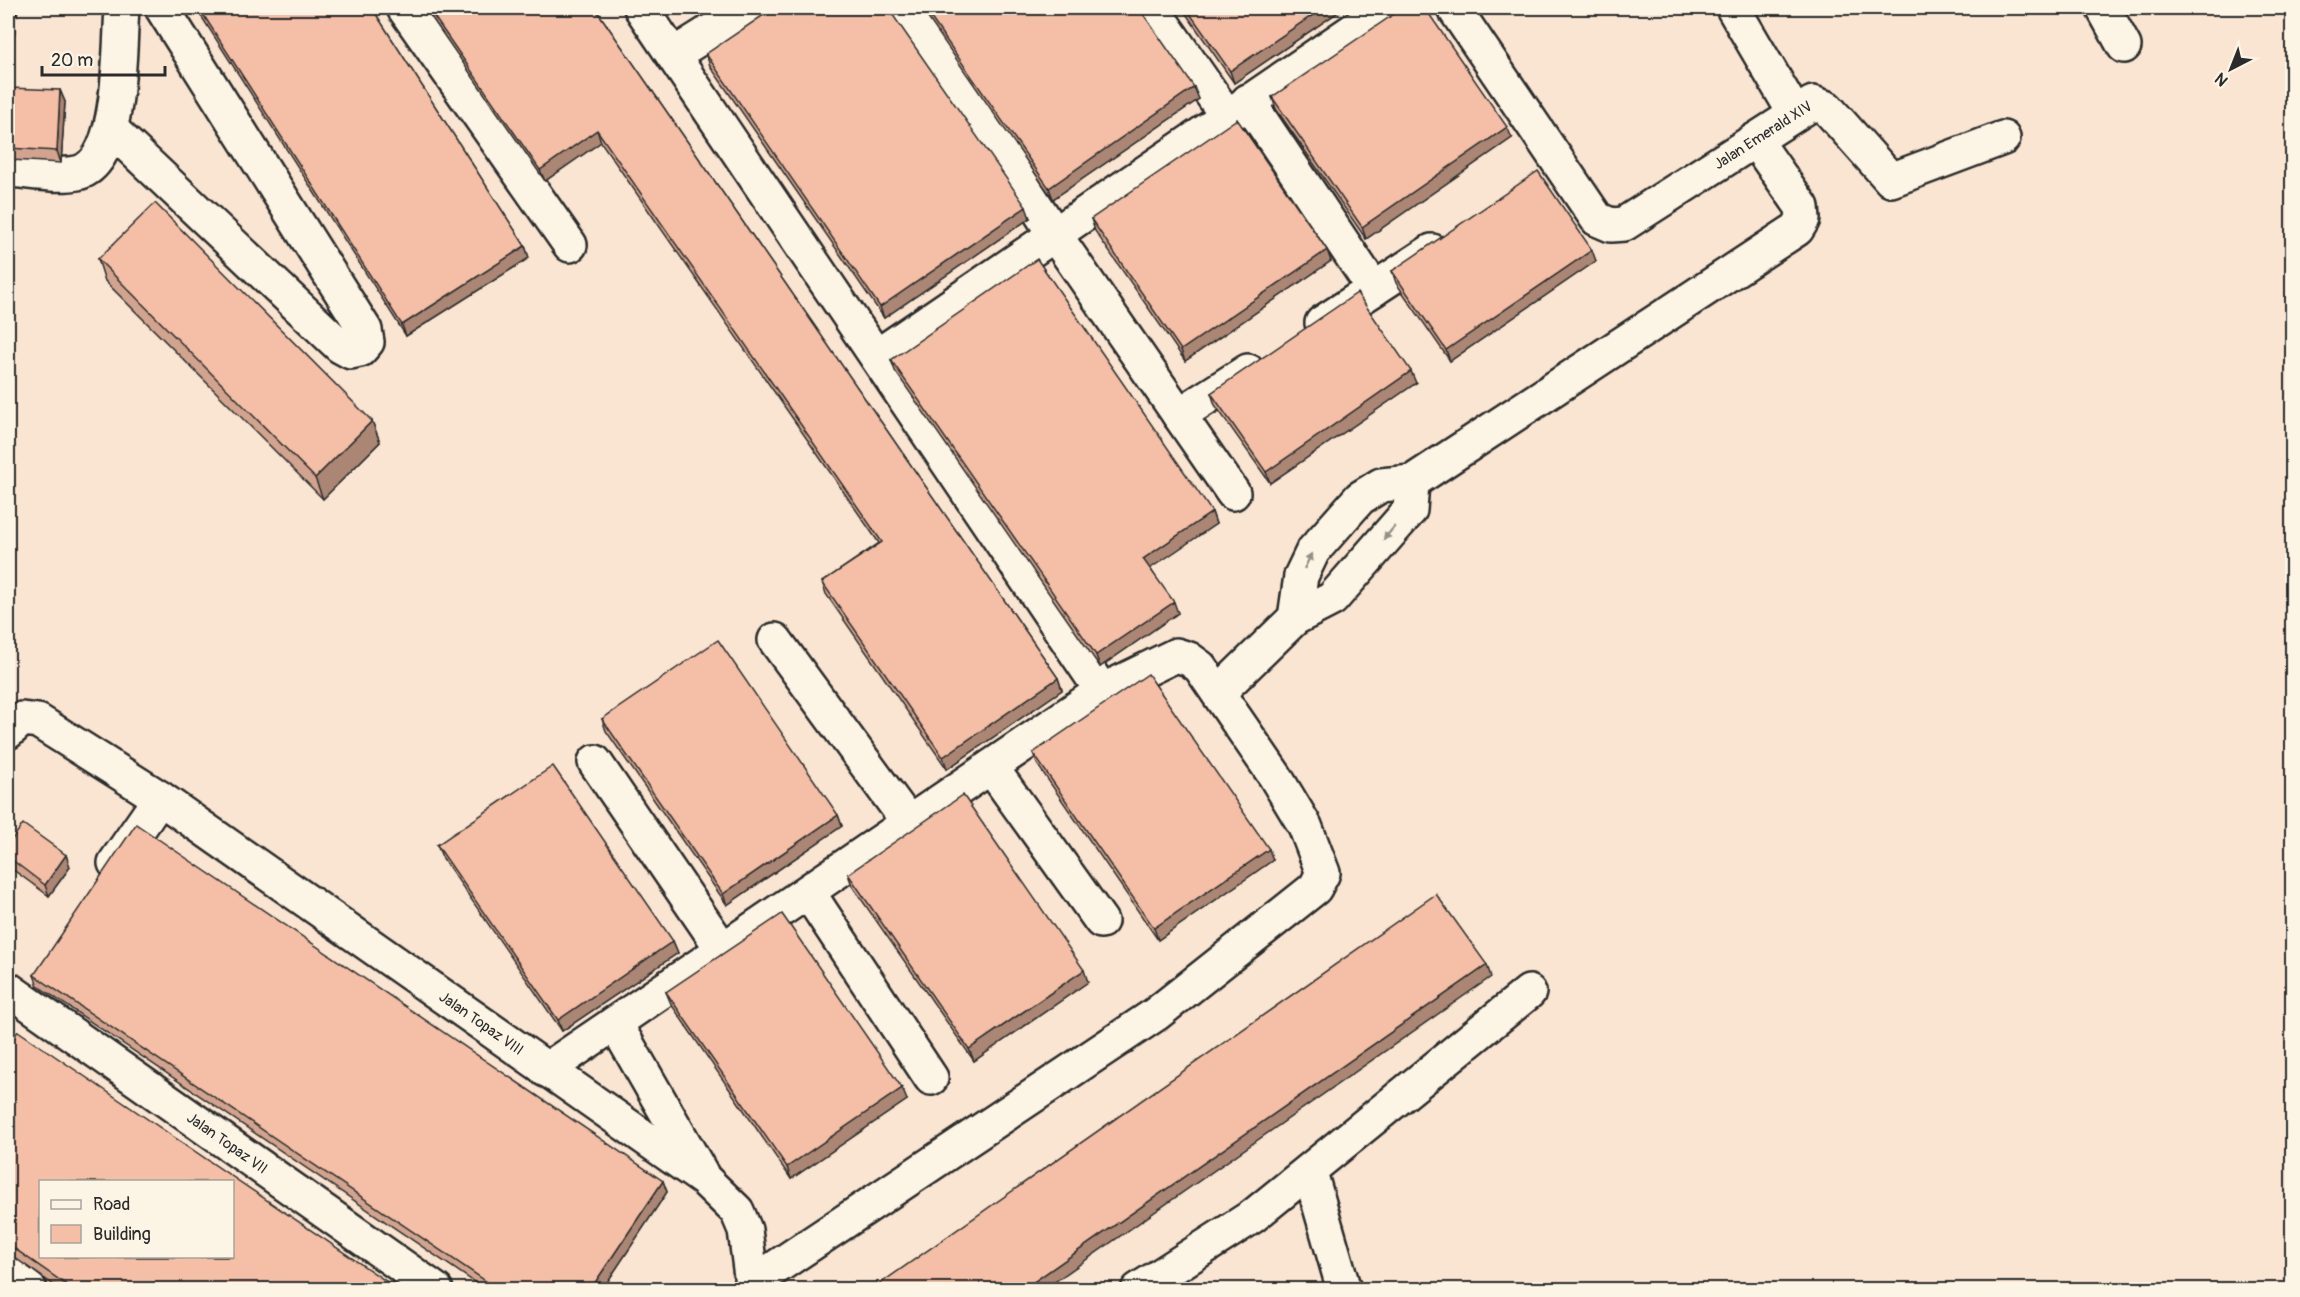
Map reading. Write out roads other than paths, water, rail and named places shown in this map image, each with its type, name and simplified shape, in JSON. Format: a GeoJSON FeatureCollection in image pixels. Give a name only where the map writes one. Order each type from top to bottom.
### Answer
{"type":"FeatureCollection","features":[{"type":"Feature","properties":{"kind":"street"},"geometry":{"type":"LineString","coordinates":[[8,170],[76,174],[88,169],[98,158],[112,130],[122,8]]}},
{"type":"Feature","properties":{"kind":"street"},"geometry":{"type":"LineString","coordinates":[[112,130],[340,346],[351,352],[360,350],[368,342],[365,330],[162,8]]}},
{"type":"Feature","properties":{"kind":"street"},"geometry":{"type":"LineString","coordinates":[[404,8],[570,245]]}},
{"type":"Feature","properties":{"kind":"street"},"geometry":{"type":"LineString","coordinates":[[641,8],[1102,691]]}},
{"type":"Feature","properties":{"kind":"street"},"geometry":{"type":"LineString","coordinates":[[673,55],[748,8]]}},
{"type":"Feature","properties":{"kind":"street"},"geometry":{"type":"LineString","coordinates":[[906,8],[1054,235],[1233,493]]}},
{"type":"Feature","properties":{"kind":"street"},"geometry":{"type":"LineString","coordinates":[[1152,8],[1238,109],[1374,289]]}},
{"type":"Feature","properties":{"kind":"street"},"geometry":{"type":"LineString","coordinates":[[877,356],[1386,8]]}},
{"type":"Feature","properties":{"kind":"street","name":"Jalan Emerald XIV"},"geometry":{"type":"LineString","coordinates":[[1454,8],[1597,219],[1611,225],[1624,224],[1813,103],[1827,108],[1891,180],[2003,138]]}},
{"type":"Feature","properties":{"kind":"street"},"geometry":{"type":"LineString","coordinates":[[1733,8],[1795,114]]}},
{"type":"Feature","properties":{"kind":"street"},"geometry":{"type":"LineString","coordinates":[[2103,8],[2124,46]]}},
{"type":"Feature","properties":{"kind":"street"},"geometry":{"type":"LineString","coordinates":[[1295,618],[1301,576],[1313,551],[1360,498],[1381,485],[1412,482],[1797,229],[1803,219],[1802,207],[1755,140]]}},
{"type":"Feature","properties":{"kind":"street"},"geometry":{"type":"LineString","coordinates":[[1533,186],[1563,167]]}},
{"type":"Feature","properties":{"kind":"street"},"geometry":{"type":"LineString","coordinates":[[1179,415],[1454,238]]}},
{"type":"Feature","properties":{"kind":"street"},"geometry":{"type":"LineString","coordinates":[[1218,693],[1295,618],[1332,598],[1368,559],[1410,510],[1412,482]]}},
{"type":"Feature","properties":{"kind":"street"},"geometry":{"type":"LineString","coordinates":[[774,640],[909,823]]}},
{"type":"Feature","properties":{"kind":"street"},"geometry":{"type":"LineString","coordinates":[[546,1070],[1102,691],[1176,655],[1200,667],[1275,776],[1305,826],[1323,873],[1315,888],[1156,1014],[750,1287]]}},
{"type":"Feature","properties":{"kind":"street","name":"Jalan Topaz VIII"},"geometry":{"type":"LineString","coordinates":[[8,732],[22,719],[38,721],[160,798],[705,1180],[737,1211],[745,1230],[750,1287]]}},
{"type":"Feature","properties":{"kind":"street"},"geometry":{"type":"LineString","coordinates":[[595,762],[723,950]]}},
{"type":"Feature","properties":{"kind":"street"},"geometry":{"type":"LineString","coordinates":[[991,767],[1101,921]]}},
{"type":"Feature","properties":{"kind":"street"},"geometry":{"type":"LineString","coordinates":[[100,884],[160,798]]}},
{"type":"Feature","properties":{"kind":"street"},"geometry":{"type":"LineString","coordinates":[[808,892],[931,1078]]}},
{"type":"Feature","properties":{"kind":"street"},"geometry":{"type":"LineString","coordinates":[[12,1001],[40,969]]}},
{"type":"Feature","properties":{"kind":"street"},"geometry":{"type":"LineString","coordinates":[[1138,1290],[1253,1216],[1310,1172],[1528,992]]}},
{"type":"Feature","properties":{"kind":"street","name":"Jalan Topaz VII"},"geometry":{"type":"LineString","coordinates":[[12,1001],[436,1290]]}},
{"type":"Feature","properties":{"kind":"street"},"geometry":{"type":"LineString","coordinates":[[615,1023],[705,1180]]}},
{"type":"Feature","properties":{"kind":"street"},"geometry":{"type":"LineString","coordinates":[[1310,1172],[1344,1290]]}},
{"type":"Feature","properties":{"kind":"street"},"geometry":{"type":"LineString","coordinates":[[8,1273],[30,1290]]}}]}
